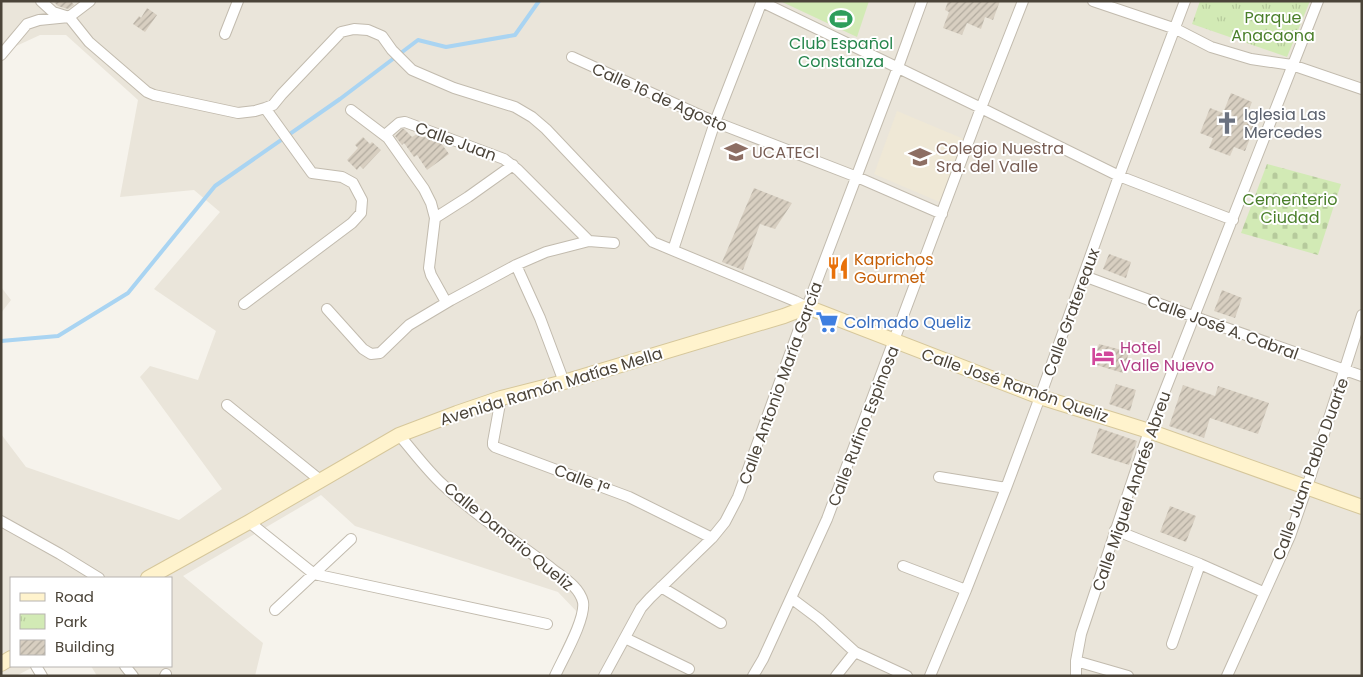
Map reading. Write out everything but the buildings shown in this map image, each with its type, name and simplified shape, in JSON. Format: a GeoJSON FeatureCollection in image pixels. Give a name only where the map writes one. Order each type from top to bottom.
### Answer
{"type":"FeatureCollection","features":[{"type":"Feature","properties":{"kind":"street"},"geometry":{"type":"LineString","coordinates":[[41,1],[53,12],[69,17],[89,42],[147,92],[238,113],[265,108],[312,174],[342,177],[353,183],[362,200],[361,213],[352,223],[244,304]]}},
{"type":"Feature","properties":{"kind":"street"},"geometry":{"type":"LineString","coordinates":[[1,55],[27,24],[39,20],[69,17],[90,1]]}},
{"type":"Feature","properties":{"kind":"street"},"geometry":{"type":"LineString","coordinates":[[225,34],[238,1]]}},
{"type":"Feature","properties":{"kind":"street","name":"Calle Antonio María García"},"geometry":{"type":"LineString","coordinates":[[604,676],[641,608],[712,538],[725,522],[738,497],[922,1]]}},
{"type":"Feature","properties":{"kind":"street","name":"Calle Rufino Espinosa"},"geometry":{"type":"LineString","coordinates":[[753,676],[763,659],[827,519],[1023,1]]}},
{"type":"Feature","properties":{"kind":"street"},"geometry":{"type":"LineString","coordinates":[[1093,1],[1176,29],[1211,47],[1251,59],[1292,65],[1362,88]]}},
{"type":"Feature","properties":{"kind":"street","name":"Calle Gratereaux"},"geometry":{"type":"LineString","coordinates":[[930,676],[1006,488],[1119,176],[1185,1]]}},
{"type":"Feature","properties":{"kind":"street","name":"Calle Miguel Andrés Abreu"},"geometry":{"type":"LineString","coordinates":[[1076,676],[1076,661],[1081,634],[1149,430],[1195,318],[1318,1]]}},
{"type":"Feature","properties":{"kind":"street"},"geometry":{"type":"LineString","coordinates":[[673,250],[715,122],[762,2],[1119,176],[1233,220]]}},
{"type":"Feature","properties":{"kind":"street","name":"Calle José Ramón Queliz"},"geometry":{"type":"LineString","coordinates":[[265,108],[273,105],[341,32],[354,29],[368,30],[382,36],[392,50],[412,70],[454,88],[515,107],[532,117],[546,129],[653,242],[895,342],[1040,397],[1149,430],[1362,507]]}},
{"type":"Feature","properties":{"kind":"street","name":"Calle 16 de Agosto"},"geometry":{"type":"LineString","coordinates":[[572,58],[715,122],[857,177],[942,214]]}},
{"type":"Feature","properties":{"kind":"street"},"geometry":{"type":"LineString","coordinates":[[351,110],[388,138],[424,189],[431,203],[435,218],[429,268],[446,302]]}},
{"type":"Feature","properties":{"kind":"street","name":"Calle Juan"},"geometry":{"type":"LineString","coordinates":[[385,135],[399,123],[405,122],[495,154],[513,165],[589,241]]}},
{"type":"Feature","properties":{"kind":"street"},"geometry":{"type":"LineString","coordinates":[[435,218],[513,165]]}},
{"type":"Feature","properties":{"kind":"street"},"geometry":{"type":"LineString","coordinates":[[327,309],[363,349],[371,354],[380,353],[409,324],[516,265],[546,252],[589,241],[614,243]]}},
{"type":"Feature","properties":{"kind":"street"},"geometry":{"type":"LineString","coordinates":[[516,265],[540,318],[564,382]]}},
{"type":"Feature","properties":{"kind":"street","name":"Calle José A. Cabral"},"geometry":{"type":"LineString","coordinates":[[1084,276],[1195,318],[1362,376]]}},
{"type":"Feature","properties":{"kind":"street","name":"Avenida Ramón Matías Mella"},"geometry":{"type":"LineString","coordinates":[[150,577],[399,435],[501,398],[564,382],[784,316],[808,307]]}},
{"type":"Feature","properties":{"kind":"street","name":"Calle Juan Pablo Duarte"},"geometry":{"type":"LineString","coordinates":[[1227,676],[1263,592],[1290,536],[1362,315]]}},
{"type":"Feature","properties":{"kind":"street","name":"Calle 1ª"},"geometry":{"type":"LineString","coordinates":[[501,398],[492,442],[496,447],[629,497],[712,538]]}},
{"type":"Feature","properties":{"kind":"street"},"geometry":{"type":"LineString","coordinates":[[227,405],[320,480]]}},
{"type":"Feature","properties":{"kind":"street","name":"Calle Danario Queliz"},"geometry":{"type":"LineString","coordinates":[[399,435],[442,483],[477,514],[528,550],[574,586],[580,594],[583,604],[581,620],[555,676]]}},
{"type":"Feature","properties":{"kind":"street"},"geometry":{"type":"LineString","coordinates":[[939,477],[1006,488]]}},
{"type":"Feature","properties":{"kind":"street"},"geometry":{"type":"LineString","coordinates":[[1,521],[97,577]]}},
{"type":"Feature","properties":{"kind":"street"},"geometry":{"type":"LineString","coordinates":[[249,522],[314,574],[547,624]]}},
{"type":"Feature","properties":{"kind":"street"},"geometry":{"type":"LineString","coordinates":[[1115,530],[1263,592]]}},
{"type":"Feature","properties":{"kind":"street"},"geometry":{"type":"LineString","coordinates":[[275,610],[351,539]]}},
{"type":"Feature","properties":{"kind":"street"},"geometry":{"type":"LineString","coordinates":[[1172,644],[1200,564]]}},
{"type":"Feature","properties":{"kind":"street"},"geometry":{"type":"LineString","coordinates":[[903,566],[966,590]]}},
{"type":"Feature","properties":{"kind":"street"},"geometry":{"type":"LineString","coordinates":[[661,587],[721,623]]}},
{"type":"Feature","properties":{"kind":"street"},"geometry":{"type":"LineString","coordinates":[[791,598],[819,619],[855,652],[907,676]]}},
{"type":"Feature","properties":{"kind":"street"},"geometry":{"type":"LineString","coordinates":[[625,638],[689,669]]}},
{"type":"Feature","properties":{"kind":"street"},"geometry":{"type":"LineString","coordinates":[[836,676],[855,652]]}},
{"type":"Feature","properties":{"kind":"street"},"geometry":{"type":"LineString","coordinates":[[1076,661],[1128,676]]}},
{"type":"Feature","properties":{"kind":"shaded area"},"geometry":{"type":"Polygon","coordinates":[[[1,1],[1362,1],[1362,676],[549,676],[578,613],[558,592],[355,526],[321,495],[183,576],[263,643],[255,676],[97,676],[92,667],[172,667],[172,577],[10,577],[10,667],[33,667],[16,676],[1,676],[1,434],[26,467],[179,520],[222,489],[140,377],[150,366],[198,380],[216,331],[154,289],[220,212],[194,190],[120,197],[138,100],[66,35],[40,35],[1,53],[1,1]]]}},
{"type":"Feature","properties":{"kind":"shaded area","name":"Colegio Nuestra Sra. del Valle"},"geometry":{"type":"Polygon","coordinates":[[[897,111],[966,140],[942,203],[874,174],[897,111]]]}},
{"type":"Feature","properties":{"kind":"shaded area"},"geometry":{"type":"Polygon","coordinates":[[[1,287],[11,300],[1,313],[1,287]]]}},
{"type":"Feature","properties":{"kind":"green space","name":"Club Español Constanza"},"geometry":{"type":"Polygon","coordinates":[[[780,1],[869,1],[857,37],[780,1]]]}},
{"type":"Feature","properties":{"kind":"green space","name":"Parque Anacaona"},"geometry":{"type":"Polygon","coordinates":[[[1200,1],[1310,1],[1287,57],[1192,24],[1200,1]]]}},
{"type":"Feature","properties":{"kind":"green space","name":"Cementerio Ciudad"},"geometry":{"type":"Polygon","coordinates":[[[1267,164],[1341,184],[1318,255],[1241,233],[1267,164]]]}},
{"type":"Feature","properties":{"kind":"waterway"},"geometry":{"type":"LineString","coordinates":[[1,341],[58,336],[128,293],[215,186],[340,99],[418,40],[446,47],[515,35],[539,1]]}},
{"type":"Feature","properties":{"kind":"place","name":"Club Español Constanza"},"geometry":{"type":"Point","coordinates":[841,19]}},
{"type":"Feature","properties":{"kind":"place","name":"Iglesia Las Mercedes"},"geometry":{"type":"Point","coordinates":[1227,123]}},
{"type":"Feature","properties":{"kind":"place","name":"UCATECI"},"geometry":{"type":"Point","coordinates":[736,152]}},
{"type":"Feature","properties":{"kind":"place","name":"Colegio Nuestra Sra. del Valle"},"geometry":{"type":"Point","coordinates":[920,157]}},
{"type":"Feature","properties":{"kind":"place","name":"Kaprichos Gourmet"},"geometry":{"type":"Point","coordinates":[838,268]}},
{"type":"Feature","properties":{"kind":"place","name":"Colmado Queliz"},"geometry":{"type":"Point","coordinates":[827,322]}},
{"type":"Feature","properties":{"kind":"place","name":"Hotel Valle Nuevo"},"geometry":{"type":"Point","coordinates":[1103,356]}}]}
